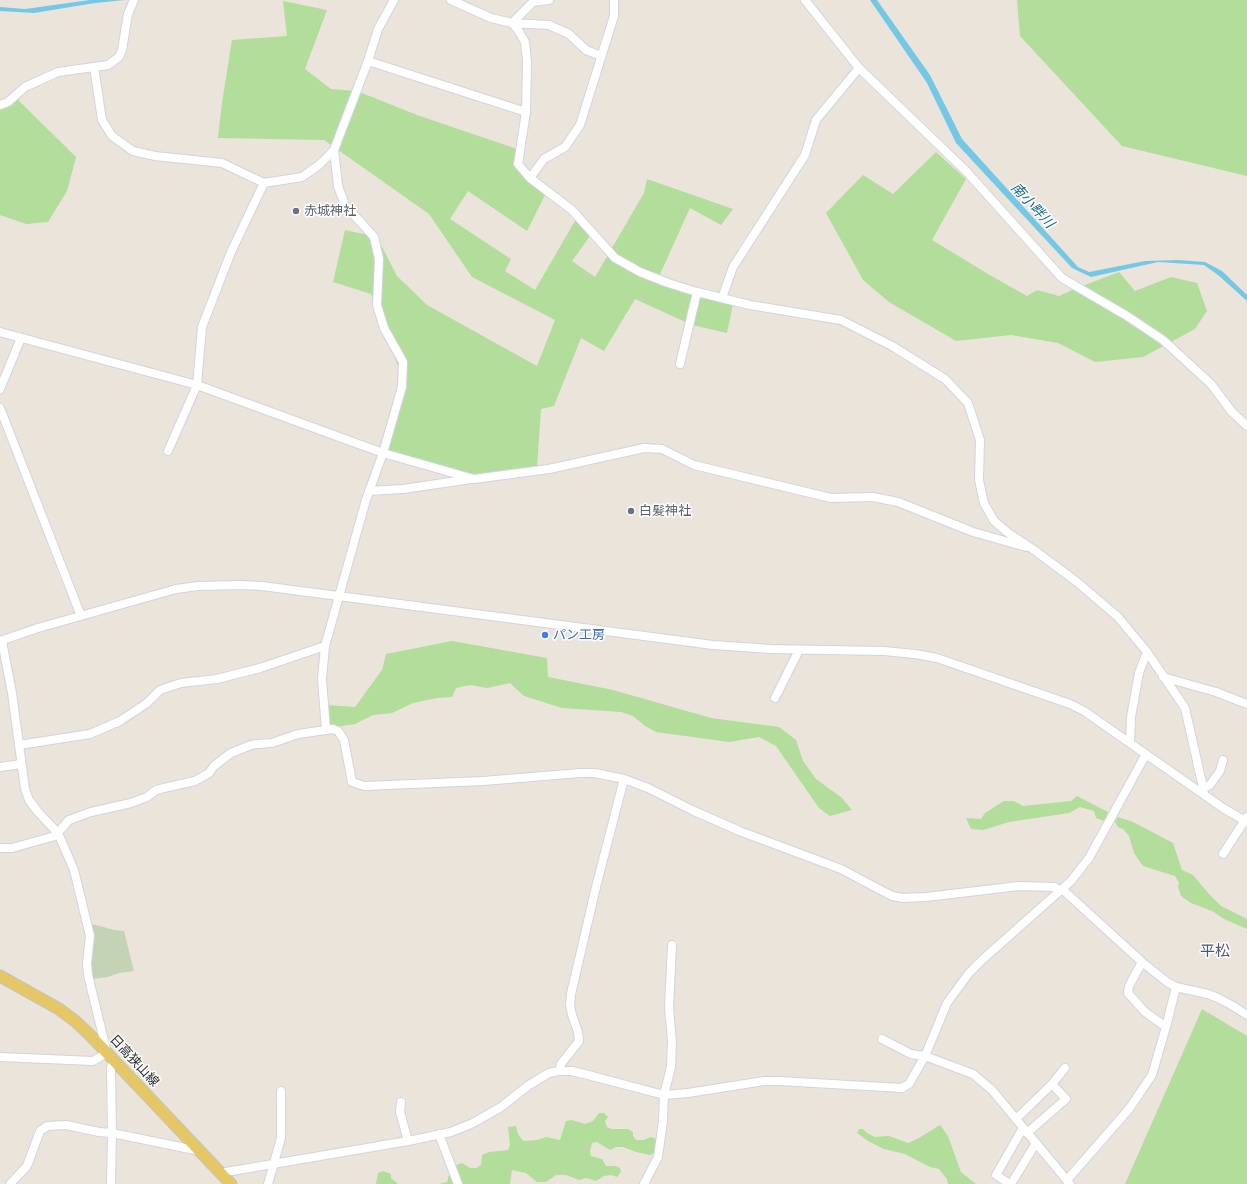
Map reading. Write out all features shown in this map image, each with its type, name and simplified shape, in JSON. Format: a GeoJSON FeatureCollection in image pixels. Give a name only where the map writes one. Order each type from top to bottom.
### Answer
{"type":"FeatureCollection","features":[{"type":"Feature","properties":{"kind":"main road","name":"日高狭山線"},"geometry":{"type":"LineString","coordinates":[[0,976],[59,1009],[75,1021],[231,1184]]}},
{"type":"Feature","properties":{"kind":"street"},"geometry":{"type":"LineString","coordinates":[[0,105],[8,102],[26,86],[58,72],[108,65],[119,57],[122,50],[128,14],[134,0]]}},
{"type":"Feature","properties":{"kind":"street"},"geometry":{"type":"LineString","coordinates":[[94,67],[102,120],[112,136],[132,151],[155,156],[222,163],[264,183],[302,177],[319,165],[334,150],[368,61],[378,29],[394,0]]}},
{"type":"Feature","properties":{"kind":"street"},"geometry":{"type":"LineString","coordinates":[[451,0],[491,18],[512,22],[550,25],[569,34],[586,50],[601,56]]}},
{"type":"Feature","properties":{"kind":"street"},"geometry":{"type":"LineString","coordinates":[[512,22],[533,2],[549,0]]}},
{"type":"Feature","properties":{"kind":"street"},"geometry":{"type":"LineString","coordinates":[[530,178],[544,159],[565,147],[580,125],[614,16],[614,0]]}},
{"type":"Feature","properties":{"kind":"street"},"geometry":{"type":"LineString","coordinates":[[804,0],[859,68],[966,171],[1062,278],[1127,316],[1163,340],[1211,384],[1232,412],[1247,426]]}},
{"type":"Feature","properties":{"kind":"street"},"geometry":{"type":"LineString","coordinates":[[512,22],[525,42],[527,61],[526,112],[518,164],[530,178],[572,210],[615,258],[640,272],[696,292],[750,305],[841,320],[892,346],[945,380],[968,403],[980,440],[979,480],[984,504],[994,521],[1077,582],[1118,617],[1148,652],[1163,677],[1185,708],[1203,791]]}},
{"type":"Feature","properties":{"kind":"street"},"geometry":{"type":"LineString","coordinates":[[368,61],[526,112]]}},
{"type":"Feature","properties":{"kind":"street"},"geometry":{"type":"LineString","coordinates":[[722,298],[733,268],[805,156],[816,120],[859,68]]}},
{"type":"Feature","properties":{"kind":"street"},"geometry":{"type":"LineString","coordinates":[[326,730],[322,679],[326,646],[338,596],[402,387],[403,362],[384,328],[377,305],[379,259],[374,237],[345,205],[338,186],[334,150]]}},
{"type":"Feature","properties":{"kind":"street"},"geometry":{"type":"LineString","coordinates":[[168,451],[197,385],[202,327],[228,259],[264,183]]}},
{"type":"Feature","properties":{"kind":"street"},"geometry":{"type":"LineString","coordinates":[[680,364],[696,292]]}},
{"type":"Feature","properties":{"kind":"street"},"geometry":{"type":"LineString","coordinates":[[0,332],[197,385],[383,453],[474,479]]}},
{"type":"Feature","properties":{"kind":"street"},"geometry":{"type":"LineString","coordinates":[[0,389],[21,338]]}},
{"type":"Feature","properties":{"kind":"street"},"geometry":{"type":"LineString","coordinates":[[0,408],[80,616]]}},
{"type":"Feature","properties":{"kind":"street"},"geometry":{"type":"LineString","coordinates":[[369,491],[403,489],[549,469],[644,448],[662,449],[694,465],[825,497],[873,497],[898,502],[973,532],[1034,550]]}},
{"type":"Feature","properties":{"kind":"street"},"geometry":{"type":"LineString","coordinates":[[111,1184],[111,1068],[110,1057],[88,975],[87,963],[90,936],[74,870],[58,833],[29,800],[25,789],[12,693],[1,641],[38,628],[176,589],[198,586],[262,586],[713,645],[764,649],[884,651],[937,658],[1084,710],[1146,754],[1246,820],[1223,854]]}},
{"type":"Feature","properties":{"kind":"street"},"geometry":{"type":"LineString","coordinates":[[19,745],[90,734],[120,721],[147,702],[160,690],[181,683],[217,679],[260,668],[326,646]]}},
{"type":"Feature","properties":{"kind":"street"},"geometry":{"type":"LineString","coordinates":[[775,698],[800,650]]}},
{"type":"Feature","properties":{"kind":"street"},"geometry":{"type":"LineString","coordinates":[[1130,742],[1131,717],[1139,673],[1148,652]]}},
{"type":"Feature","properties":{"kind":"street"},"geometry":{"type":"LineString","coordinates":[[1163,677],[1216,692],[1247,704]]}},
{"type":"Feature","properties":{"kind":"street"},"geometry":{"type":"LineString","coordinates":[[0,848],[12,848],[55,836],[69,820],[90,812],[131,803],[147,797],[156,790],[195,781],[209,773],[214,766],[231,753],[257,744],[272,743],[291,735],[333,729],[338,731],[343,736],[352,782],[364,786],[483,781],[580,773],[602,774],[624,779],[648,788],[694,811],[742,832],[841,869],[892,896],[903,898],[926,897],[1019,886],[1055,887],[1061,890],[1162,979],[1176,987],[1208,994],[1218,998],[1247,1015]]}},
{"type":"Feature","properties":{"kind":"street"},"geometry":{"type":"LineString","coordinates":[[220,1173],[273,1165],[451,1132],[473,1123],[501,1106],[529,1085],[549,1073],[559,1070],[572,1071],[664,1095],[688,1093],[764,1081],[902,1088],[909,1084],[925,1056],[947,1004],[969,973],[1071,881],[1089,858],[1146,754]]}},
{"type":"Feature","properties":{"kind":"street"},"geometry":{"type":"LineString","coordinates":[[1203,791],[1217,776],[1223,760]]}},
{"type":"Feature","properties":{"kind":"street"},"geometry":{"type":"LineString","coordinates":[[0,767],[21,764]]}},
{"type":"Feature","properties":{"kind":"street"},"geometry":{"type":"LineString","coordinates":[[559,1070],[561,1064],[579,1041],[578,1032],[570,1005],[571,994],[596,887],[624,779]]}},
{"type":"Feature","properties":{"kind":"street"},"geometry":{"type":"LineString","coordinates":[[644,1184],[658,1157],[664,1095],[672,1051],[669,1008],[672,945]]}},
{"type":"Feature","properties":{"kind":"street"},"geometry":{"type":"LineString","coordinates":[[1142,962],[1128,986],[1128,993],[1145,1012],[1166,1027]]}},
{"type":"Feature","properties":{"kind":"street"},"geometry":{"type":"LineString","coordinates":[[882,1039],[911,1054],[925,1056],[973,1074],[992,1090],[1069,1182],[1129,1109],[1152,1075],[1176,987]]}},
{"type":"Feature","properties":{"kind":"street"},"geometry":{"type":"LineString","coordinates":[[0,1057],[94,1061],[110,1057]]}},
{"type":"Feature","properties":{"kind":"street"},"geometry":{"type":"LineString","coordinates":[[1016,1119],[1052,1084],[1065,1068]]}},
{"type":"Feature","properties":{"kind":"street"},"geometry":{"type":"LineString","coordinates":[[1036,1143],[1010,1184],[996,1175],[1025,1131],[1066,1099],[1052,1084]]}},
{"type":"Feature","properties":{"kind":"street"},"geometry":{"type":"LineString","coordinates":[[268,1184],[281,1138],[281,1091]]}},
{"type":"Feature","properties":{"kind":"street"},"geometry":{"type":"LineString","coordinates":[[401,1102],[400,1112],[408,1141]]}},
{"type":"Feature","properties":{"kind":"street"},"geometry":{"type":"LineString","coordinates":[[10,1184],[27,1166],[40,1131],[47,1126],[66,1125],[200,1151]]}},
{"type":"Feature","properties":{"kind":"street"},"geometry":{"type":"LineString","coordinates":[[439,1134],[458,1184]]}},
{"type":"Feature","properties":{"kind":"green space"},"geometry":{"type":"Polygon","coordinates":[[[1017,0],[1247,0],[1247,176],[1122,146],[1020,36],[1017,0]]]}},
{"type":"Feature","properties":{"kind":"green space"},"geometry":{"type":"Polygon","coordinates":[[[283,1],[327,10],[305,69],[331,89],[357,91],[417,115],[517,149],[516,166],[545,195],[527,231],[468,191],[450,219],[511,259],[505,271],[535,290],[576,219],[590,236],[572,261],[595,277],[644,193],[647,179],[733,209],[721,225],[690,208],[657,281],[733,304],[727,333],[692,325],[635,299],[604,351],[581,338],[554,406],[541,409],[537,468],[475,476],[385,451],[402,377],[371,294],[333,282],[345,230],[377,237],[397,276],[427,305],[537,366],[555,320],[472,277],[429,214],[324,140],[218,138],[232,40],[287,36],[283,1]]]}},
{"type":"Feature","properties":{"kind":"green space"},"geometry":{"type":"Polygon","coordinates":[[[11,93],[76,157],[67,191],[48,222],[26,224],[0,215],[0,104],[11,93]]]}},
{"type":"Feature","properties":{"kind":"green space"},"geometry":{"type":"Polygon","coordinates":[[[936,152],[966,179],[932,240],[988,274],[1027,296],[1037,290],[1059,296],[1119,272],[1135,291],[1171,277],[1197,283],[1207,311],[1195,329],[1143,357],[1095,362],[1058,343],[1011,335],[956,341],[889,302],[863,280],[826,213],[863,175],[893,194],[936,152]]]}},
{"type":"Feature","properties":{"kind":"green space"},"geometry":{"type":"Polygon","coordinates":[[[452,641],[547,658],[548,677],[613,690],[711,718],[779,727],[796,740],[803,761],[816,779],[842,798],[852,810],[830,816],[819,808],[776,746],[759,737],[729,742],[656,732],[645,726],[633,716],[621,712],[562,708],[524,696],[510,683],[487,688],[470,685],[456,688],[452,697],[437,698],[413,703],[392,713],[373,715],[355,724],[328,726],[329,715],[327,705],[355,707],[382,670],[386,654],[452,641]]]}},
{"type":"Feature","properties":{"kind":"green space"},"geometry":{"type":"Polygon","coordinates":[[[1077,796],[1108,812],[1104,821],[1096,818],[1094,811],[1080,807],[1069,813],[1009,822],[983,830],[971,829],[966,818],[981,819],[985,813],[1004,801],[1014,801],[1023,806],[1071,801],[1077,796]]]}},
{"type":"Feature","properties":{"kind":"green space"},"geometry":{"type":"Polygon","coordinates":[[[1118,817],[1133,822],[1173,843],[1182,870],[1193,875],[1221,906],[1247,919],[1247,929],[1224,919],[1212,911],[1191,903],[1181,896],[1178,887],[1179,883],[1175,876],[1143,866],[1134,853],[1129,836],[1123,829],[1118,827],[1115,822],[1118,817]]]}},
{"type":"Feature","properties":{"kind":"green space"},"geometry":{"type":"Polygon","coordinates":[[[92,924],[124,931],[134,971],[92,979],[90,962],[94,935],[92,924]]]}},
{"type":"Feature","properties":{"kind":"green space"},"geometry":{"type":"Polygon","coordinates":[[[1202,1009],[1247,1036],[1247,1184],[1125,1184],[1202,1009]]]}},
{"type":"Feature","properties":{"kind":"green space"},"geometry":{"type":"Polygon","coordinates":[[[599,1113],[604,1113],[608,1117],[605,1121],[607,1127],[612,1129],[628,1129],[633,1132],[633,1136],[636,1140],[644,1140],[651,1137],[658,1140],[657,1151],[650,1155],[623,1147],[616,1147],[610,1150],[597,1142],[592,1143],[590,1151],[591,1156],[602,1159],[606,1166],[616,1166],[620,1168],[621,1172],[617,1177],[611,1175],[604,1176],[596,1181],[586,1178],[579,1180],[566,1175],[556,1175],[546,1182],[537,1182],[526,1173],[512,1170],[510,1184],[439,1184],[447,1182],[449,1175],[456,1165],[462,1163],[470,1168],[476,1168],[481,1165],[482,1155],[489,1152],[508,1150],[510,1145],[508,1127],[516,1126],[518,1134],[523,1141],[537,1140],[546,1137],[560,1140],[566,1121],[572,1120],[585,1124],[593,1121],[599,1113]]]}},
{"type":"Feature","properties":{"kind":"green space"},"geometry":{"type":"Polygon","coordinates":[[[940,1125],[948,1136],[961,1172],[976,1184],[948,1184],[947,1179],[939,1169],[930,1167],[905,1154],[884,1149],[868,1141],[857,1133],[859,1129],[863,1129],[875,1137],[889,1136],[908,1143],[940,1125]]]}},
{"type":"Feature","properties":{"kind":"green space"},"geometry":{"type":"Polygon","coordinates":[[[383,1171],[391,1174],[391,1178],[398,1184],[376,1184],[378,1173],[383,1171]]]}},
{"type":"Feature","properties":{"kind":"water"},"geometry":{"type":"Polygon","coordinates":[[[90,0],[125,0],[95,3],[34,13],[0,11],[0,7],[25,9],[90,0]]]}},
{"type":"Feature","properties":{"kind":"water"},"geometry":{"type":"Polygon","coordinates":[[[870,0],[877,0],[930,75],[962,139],[1078,267],[1089,272],[1145,261],[1178,260],[1205,262],[1222,271],[1247,295],[1247,301],[1218,275],[1204,265],[1158,262],[1091,277],[1072,268],[956,143],[927,83],[870,0]]]}},
{"type":"Feature","properties":{"kind":"place","name":"赤城神社"},"geometry":{"type":"Point","coordinates":[296,211]}},
{"type":"Feature","properties":{"kind":"place","name":"白髪神社"},"geometry":{"type":"Point","coordinates":[631,511]}},
{"type":"Feature","properties":{"kind":"place","name":"パン工房"},"geometry":{"type":"Point","coordinates":[545,635]}},
{"type":"Feature","properties":{"kind":"district","name":"平松"},"geometry":{"type":"Point","coordinates":[1215,952]}},
{"type":"Feature","properties":{"kind":"water label","name":"南小畔川"},"geometry":{"type":"Point","coordinates":[1032,206]}}]}
